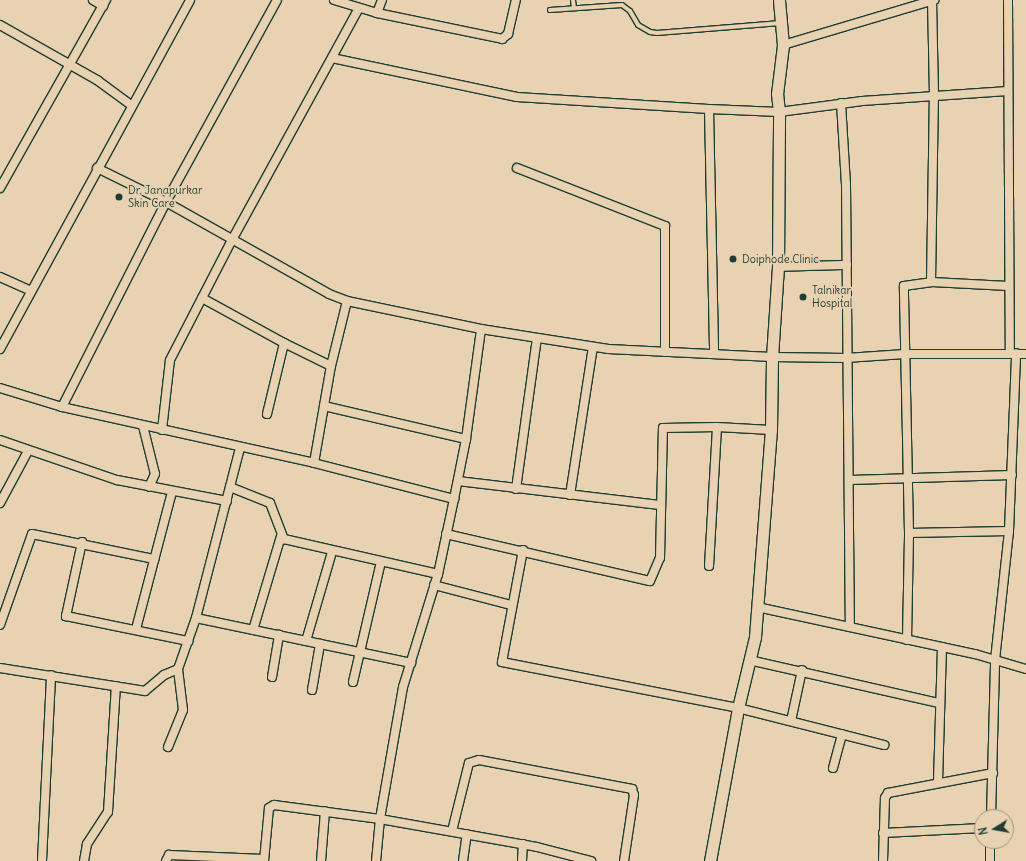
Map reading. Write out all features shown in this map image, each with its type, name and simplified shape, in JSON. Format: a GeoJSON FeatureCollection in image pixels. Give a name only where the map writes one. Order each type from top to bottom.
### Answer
{"type":"FeatureCollection","features":[{"type":"Feature","properties":{"kind":"street"},"geometry":{"type":"LineString","coordinates":[[0,188],[105,3],[93,0]]}},
{"type":"Feature","properties":{"kind":"street"},"geometry":{"type":"LineString","coordinates":[[0,349],[131,105],[190,0]]}},
{"type":"Feature","properties":{"kind":"street"},"geometry":{"type":"LineString","coordinates":[[62,407],[166,202],[277,0]]}},
{"type":"Feature","properties":{"kind":"street"},"geometry":{"type":"LineString","coordinates":[[334,0],[377,13],[502,39],[508,34],[516,0]]}},
{"type":"Feature","properties":{"kind":"street"},"geometry":{"type":"LineString","coordinates":[[377,13],[382,0]]}},
{"type":"Feature","properties":{"kind":"street"},"geometry":{"type":"LineString","coordinates":[[710,861],[738,708],[755,637],[771,430],[772,357],[778,267],[779,112],[777,94],[783,45],[779,0]]}},
{"type":"Feature","properties":{"kind":"street"},"geometry":{"type":"LineString","coordinates":[[783,45],[933,0],[934,95],[931,282]]}},
{"type":"Feature","properties":{"kind":"street"},"geometry":{"type":"LineString","coordinates":[[992,809],[995,660],[1009,531],[1012,475],[1013,354],[1009,286],[1008,0]]}},
{"type":"Feature","properties":{"kind":"street"},"geometry":{"type":"LineString","coordinates":[[162,430],[169,366],[232,240],[359,8]]}},
{"type":"Feature","properties":{"kind":"street"},"geometry":{"type":"LineString","coordinates":[[0,25],[97,80],[131,105]]}},
{"type":"Feature","properties":{"kind":"street"},"geometry":{"type":"LineString","coordinates":[[332,58],[517,97],[709,109],[779,112],[841,103],[934,95],[1008,91]]}},
{"type":"Feature","properties":{"kind":"street"},"geometry":{"type":"LineString","coordinates":[[841,103],[847,265],[846,358],[850,480],[850,627]]}},
{"type":"Feature","properties":{"kind":"street"},"geometry":{"type":"LineString","coordinates":[[709,109],[714,354]]}},
{"type":"Feature","properties":{"kind":"street"},"geometry":{"type":"LineString","coordinates":[[97,168],[166,202],[329,294],[347,301],[481,329],[593,347],[772,357],[846,358],[905,354],[1026,354]]}},
{"type":"Feature","properties":{"kind":"street"},"geometry":{"type":"LineString","coordinates":[[517,168],[665,226],[665,352]]}},
{"type":"Feature","properties":{"kind":"street"},"geometry":{"type":"LineString","coordinates":[[778,267],[847,265]]}},
{"type":"Feature","properties":{"kind":"street"},"geometry":{"type":"LineString","coordinates":[[0,277],[31,291]]}},
{"type":"Feature","properties":{"kind":"street"},"geometry":{"type":"LineString","coordinates":[[907,640],[909,533],[904,286],[931,282],[1009,286]]}},
{"type":"Feature","properties":{"kind":"street"},"geometry":{"type":"LineString","coordinates":[[202,298],[284,343],[332,366]]}},
{"type":"Feature","properties":{"kind":"street"},"geometry":{"type":"LineString","coordinates":[[314,463],[332,366],[347,301]]}},
{"type":"Feature","properties":{"kind":"street"},"geometry":{"type":"LineString","coordinates":[[376,861],[380,819],[403,687],[438,574],[466,438],[481,329]]}},
{"type":"Feature","properties":{"kind":"street"},"geometry":{"type":"LineString","coordinates":[[516,489],[537,338]]}},
{"type":"Feature","properties":{"kind":"street"},"geometry":{"type":"LineString","coordinates":[[267,414],[284,343]]}},
{"type":"Feature","properties":{"kind":"street"},"geometry":{"type":"LineString","coordinates":[[570,494],[593,347]]}},
{"type":"Feature","properties":{"kind":"street"},"geometry":{"type":"LineString","coordinates":[[0,388],[62,407],[240,448],[314,463],[454,499]]}},
{"type":"Feature","properties":{"kind":"street"},"geometry":{"type":"LineString","coordinates":[[324,406],[466,438]]}},
{"type":"Feature","properties":{"kind":"street"},"geometry":{"type":"LineString","coordinates":[[144,426],[154,472],[149,487]]}},
{"type":"Feature","properties":{"kind":"street"},"geometry":{"type":"LineString","coordinates":[[446,534],[523,550],[650,581],[660,558],[662,429],[716,427],[771,430]]}},
{"type":"Feature","properties":{"kind":"street"},"geometry":{"type":"LineString","coordinates":[[709,566],[716,427]]}},
{"type":"Feature","properties":{"kind":"street"},"geometry":{"type":"LineString","coordinates":[[0,440],[28,451],[117,480],[172,492],[227,501]]}},
{"type":"Feature","properties":{"kind":"street"},"geometry":{"type":"LineString","coordinates":[[168,747],[183,710],[178,669],[196,618],[240,448]]}},
{"type":"Feature","properties":{"kind":"street"},"geometry":{"type":"LineString","coordinates":[[0,503],[28,451]]}},
{"type":"Feature","properties":{"kind":"street"},"geometry":{"type":"LineString","coordinates":[[850,480],[1012,475]]}},
{"type":"Feature","properties":{"kind":"street"},"geometry":{"type":"LineString","coordinates":[[458,481],[660,505]]}},
{"type":"Feature","properties":{"kind":"street"},"geometry":{"type":"LineString","coordinates":[[230,487],[270,503],[281,536],[253,630]]}},
{"type":"Feature","properties":{"kind":"street"},"geometry":{"type":"LineString","coordinates":[[136,629],[172,492]]}},
{"type":"Feature","properties":{"kind":"street"},"geometry":{"type":"LineString","coordinates":[[909,533],[1009,531]]}},
{"type":"Feature","properties":{"kind":"street"},"geometry":{"type":"LineString","coordinates":[[0,625],[32,534],[82,542],[154,559]]}},
{"type":"Feature","properties":{"kind":"street"},"geometry":{"type":"LineString","coordinates":[[281,536],[284,539],[332,552],[438,574]]}},
{"type":"Feature","properties":{"kind":"street"},"geometry":{"type":"LineString","coordinates":[[82,542],[65,615],[188,641]]}},
{"type":"Feature","properties":{"kind":"street"},"geometry":{"type":"LineString","coordinates":[[523,550],[511,605],[502,662],[738,708],[884,745]]}},
{"type":"Feature","properties":{"kind":"street"},"geometry":{"type":"LineString","coordinates":[[306,641],[332,552]]}},
{"type":"Feature","properties":{"kind":"street"},"geometry":{"type":"LineString","coordinates":[[353,682],[381,562]]}},
{"type":"Feature","properties":{"kind":"street"},"geometry":{"type":"LineString","coordinates":[[434,585],[511,605]]}},
{"type":"Feature","properties":{"kind":"street"},"geometry":{"type":"LineString","coordinates":[[757,607],[942,647],[1026,669]]}},
{"type":"Feature","properties":{"kind":"street"},"geometry":{"type":"LineString","coordinates":[[196,618],[411,663]]}},
{"type":"Feature","properties":{"kind":"street"},"geometry":{"type":"LineString","coordinates":[[272,677],[279,635]]}},
{"type":"Feature","properties":{"kind":"street"},"geometry":{"type":"LineString","coordinates":[[312,690],[320,644]]}},
{"type":"Feature","properties":{"kind":"street"},"geometry":{"type":"LineString","coordinates":[[938,782],[939,703],[942,647]]}},
{"type":"Feature","properties":{"kind":"street"},"geometry":{"type":"LineString","coordinates":[[749,660],[802,670],[939,703]]}},
{"type":"Feature","properties":{"kind":"street"},"geometry":{"type":"LineString","coordinates":[[0,668],[146,691],[164,675],[178,669]]}},
{"type":"Feature","properties":{"kind":"street"},"geometry":{"type":"LineString","coordinates":[[791,721],[802,670]]}},
{"type":"Feature","properties":{"kind":"street"},"geometry":{"type":"LineString","coordinates":[[42,861],[51,675]]}},
{"type":"Feature","properties":{"kind":"street"},"geometry":{"type":"LineString","coordinates":[[84,861],[87,844],[108,812],[116,686]]}},
{"type":"Feature","properties":{"kind":"street"},"geometry":{"type":"LineString","coordinates":[[833,768],[842,734]]}},
{"type":"Feature","properties":{"kind":"street"},"geometry":{"type":"LineString","coordinates":[[452,831],[469,763],[479,760],[632,789],[634,795],[624,861]]}},
{"type":"Feature","properties":{"kind":"street"},"geometry":{"type":"LineString","coordinates":[[883,861],[885,798],[888,793],[938,782],[993,773]]}},
{"type":"Feature","properties":{"kind":"street"},"geometry":{"type":"LineString","coordinates":[[166,861],[169,855],[264,860],[271,806],[325,811],[452,831],[523,844],[591,861]]}},
{"type":"Feature","properties":{"kind":"street"},"geometry":{"type":"LineString","coordinates":[[321,861],[325,811]]}},
{"type":"Feature","properties":{"kind":"street"},"geometry":{"type":"LineString","coordinates":[[883,833],[974,828]]}},
{"type":"Feature","properties":{"kind":"street"},"geometry":{"type":"LineString","coordinates":[[463,861],[467,834]]}},
{"type":"Feature","properties":{"kind":"street"},"geometry":{"type":"LineString","coordinates":[[522,861],[523,844]]}},
{"type":"Feature","properties":{"kind":"street"},"geometry":{"type":"LineString","coordinates":[[990,849],[990,861]]}},
{"type":"Feature","properties":{"kind":"lane"},"geometry":{"type":"LineString","coordinates":[[573,0],[574,8]]}},
{"type":"Feature","properties":{"kind":"lane"},"geometry":{"type":"LineString","coordinates":[[550,10],[622,4],[630,10],[638,25],[650,32],[781,22]]}},
{"type":"Feature","properties":{"kind":"place","name":"Dr. Janapurkar Skin Care"},"geometry":{"type":"Point","coordinates":[119,197]}},
{"type":"Feature","properties":{"kind":"place","name":"Doiphode Clinic"},"geometry":{"type":"Point","coordinates":[733,259]}},
{"type":"Feature","properties":{"kind":"place","name":"Talnikar Hospital"},"geometry":{"type":"Point","coordinates":[803,297]}}]}
